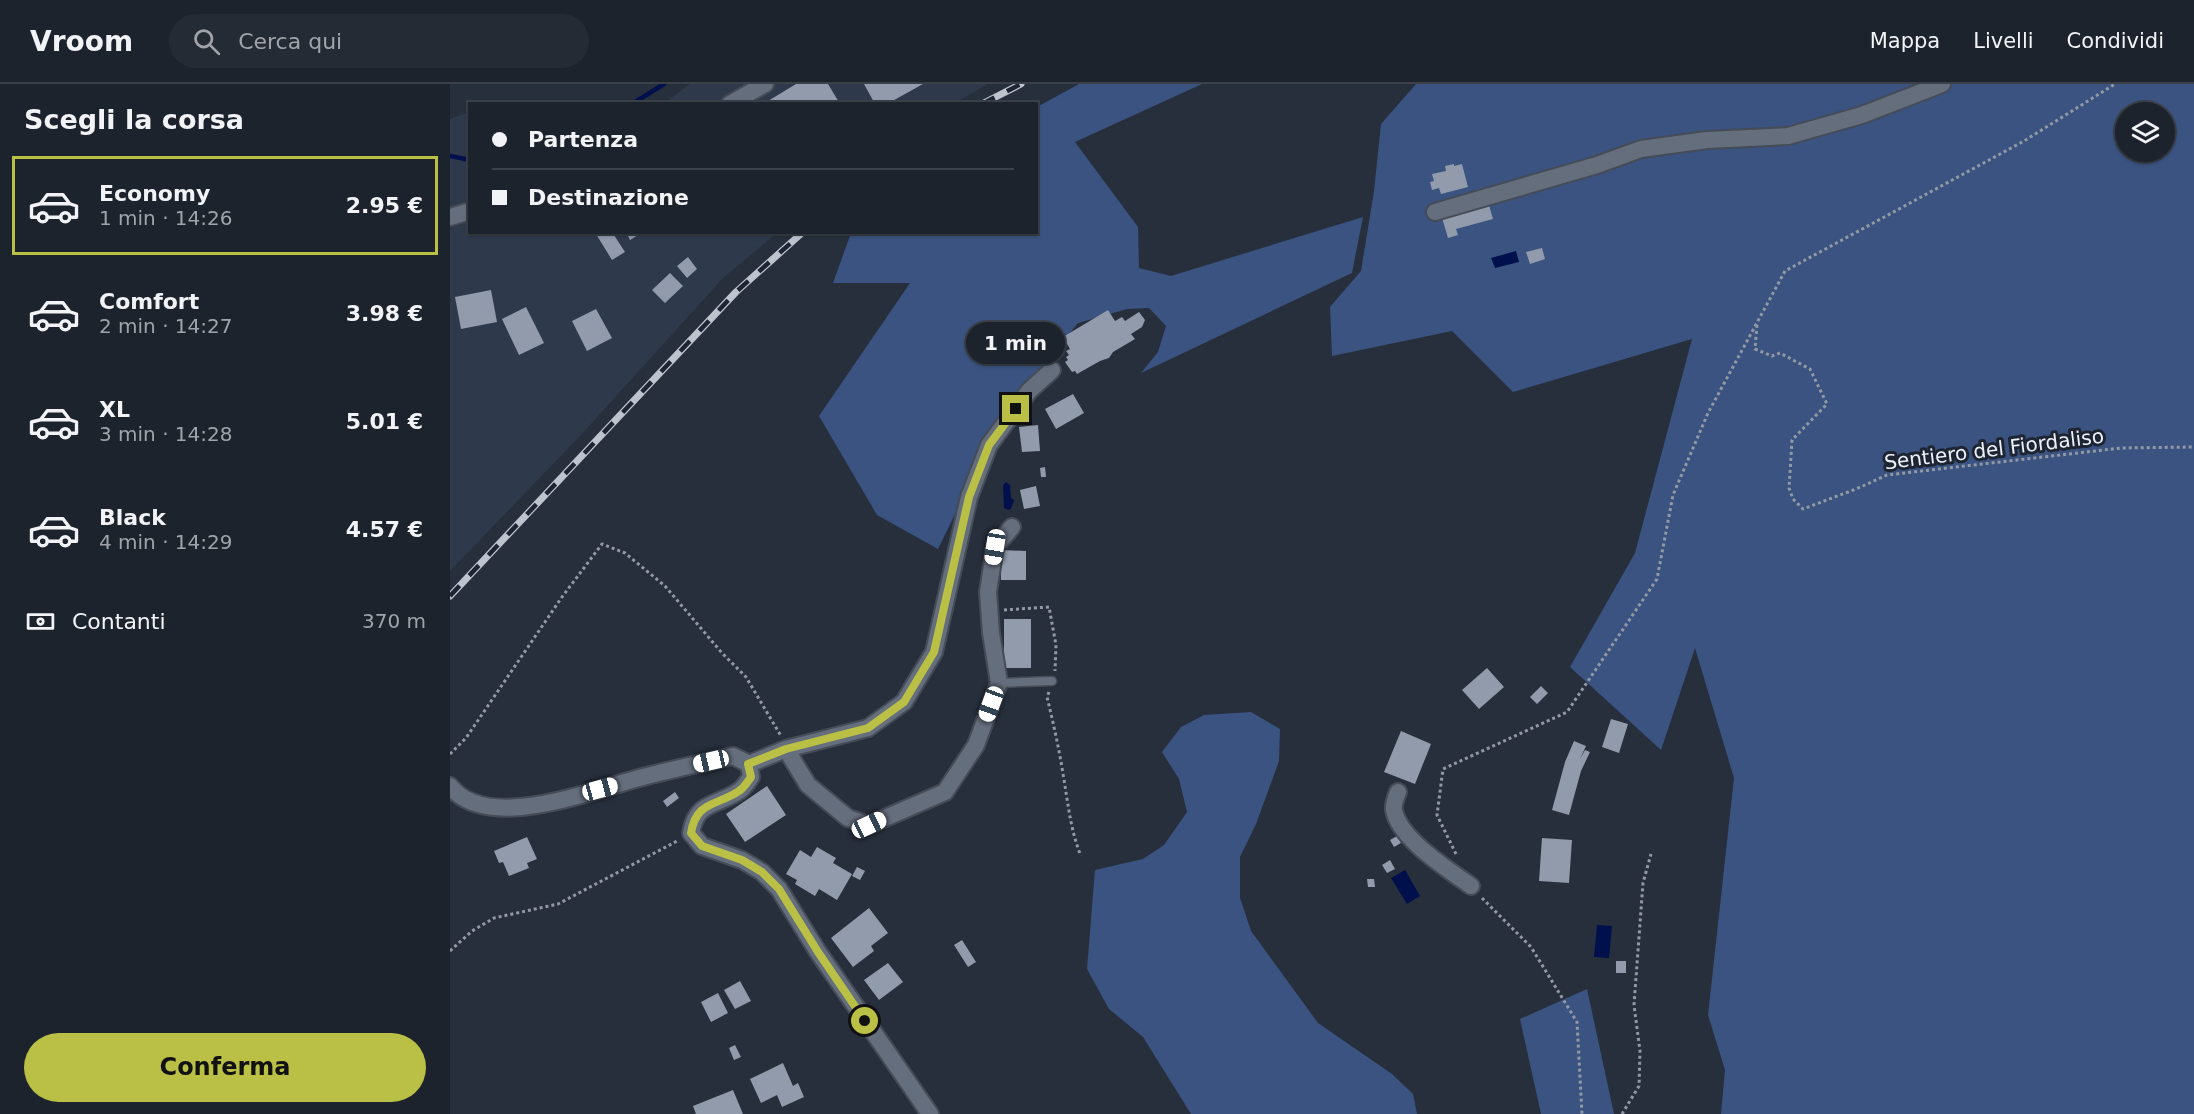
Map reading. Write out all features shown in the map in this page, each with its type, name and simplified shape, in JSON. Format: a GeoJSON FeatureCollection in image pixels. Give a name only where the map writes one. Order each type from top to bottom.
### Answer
{"type":"FeatureCollection","features":[{"type":"Feature","properties":{"kind":"street"},"geometry":{"type":"LineString","coordinates":[[734,102],[765,84]]}},
{"type":"Feature","properties":{"kind":"street"},"geometry":{"type":"LineString","coordinates":[[1435,212],[1597,165],[1641,149],[1707,140],[1788,136],[1862,115],[1942,84]]}},
{"type":"Feature","properties":{"kind":"street"},"geometry":{"type":"LineString","coordinates":[[450,217],[468,212]]}},
{"type":"Feature","properties":{"kind":"street"},"geometry":{"type":"LineString","coordinates":[[748,764],[786,749],[868,728],[904,702],[934,652],[969,497],[989,445],[1029,391],[1052,370]]}},
{"type":"Feature","properties":{"kind":"street"},"geometry":{"type":"LineString","coordinates":[[786,749],[808,785],[848,818],[869,825],[945,792],[976,745],[999,683],[991,633],[988,592],[995,547],[1012,526]]}},
{"type":"Feature","properties":{"kind":"street"},"geometry":{"type":"LineString","coordinates":[[450,786],[467,800],[489,807],[535,807],[644,776],[733,756],[748,764],[751,777],[740,791],[708,805],[693,820],[691,833],[702,846],[742,860],[762,872],[779,889],[818,952],[930,1114]]}},
{"type":"Feature","properties":{"kind":"street"},"geometry":{"type":"LineString","coordinates":[[1398,792],[1393,809],[1400,824],[1421,850],[1471,886]]}},
{"type":"Feature","properties":{"kind":"lane"},"geometry":{"type":"LineString","coordinates":[[999,683],[1052,681]]}},
{"type":"Feature","properties":{"kind":"path"},"geometry":{"type":"LineString","coordinates":[[1456,856],[1437,815],[1443,769],[1567,712],[1657,579],[1673,495],[1708,413],[1785,270],[2024,141],[2115,84]]}},
{"type":"Feature","properties":{"kind":"path","name":"Sentiero del Fiordaliso"},"geometry":{"type":"LineString","coordinates":[[1756,323],[1755,349],[1772,356],[1780,353],[1810,369],[1827,404],[1792,440],[1790,488],[1793,499],[1803,509],[1887,475],[2121,448],[2194,447]]}},
{"type":"Feature","properties":{"kind":"path"},"geometry":{"type":"LineString","coordinates":[[450,754],[466,738],[562,597],[602,544],[625,553],[665,586],[722,653],[746,677],[777,728],[786,749]]}},
{"type":"Feature","properties":{"kind":"path"},"geometry":{"type":"LineString","coordinates":[[990,611],[1049,607],[1056,645],[1056,668],[1047,697],[1064,776],[1068,811],[1081,856]]}},
{"type":"Feature","properties":{"kind":"path"},"geometry":{"type":"LineString","coordinates":[[450,951],[472,931],[494,918],[558,904],[691,833]]}},
{"type":"Feature","properties":{"kind":"path"},"geometry":{"type":"LineString","coordinates":[[1622,1114],[1639,1086],[1640,1051],[1634,1005],[1644,883],[1651,854]]}},
{"type":"Feature","properties":{"kind":"path"},"geometry":{"type":"LineString","coordinates":[[1471,886],[1532,947],[1577,1022],[1582,1114]]}},
{"type":"Feature","properties":{"kind":"shaded area"},"geometry":{"type":"Polygon","coordinates":[[[690,84],[988,84],[957,102],[666,102],[690,84]]]}},
{"type":"Feature","properties":{"kind":"shaded area"},"geometry":{"type":"Polygon","coordinates":[[[1079,84],[1202,84],[1075,142],[1138,227],[1139,268],[1171,276],[1363,217],[1352,273],[1141,373],[1158,352],[1166,326],[1149,308],[1127,309],[1078,323],[1002,418],[938,549],[877,515],[819,416],[910,283],[833,283],[851,234],[1038,234],[1038,106],[1079,84]]]}},
{"type":"Feature","properties":{"kind":"shaded area"},"geometry":{"type":"Polygon","coordinates":[[[1416,84],[2194,84],[2194,1114],[1721,1114],[1725,1070],[1708,1015],[1734,778],[1695,648],[1661,750],[1570,667],[1635,553],[1692,339],[1513,392],[1452,331],[1332,356],[1330,307],[1361,271],[1374,191],[1381,124],[1416,84]]]}},
{"type":"Feature","properties":{"kind":"shaded area"},"geometry":{"type":"Polygon","coordinates":[[[468,112],[468,234],[776,234],[724,277],[580,436],[450,571],[450,119],[468,112]]]}},
{"type":"Feature","properties":{"kind":"shaded area"},"geometry":{"type":"Polygon","coordinates":[[[1516,251],[1519,262],[1495,268],[1491,258],[1516,251]]]}},
{"type":"Feature","properties":{"kind":"shaded area"},"geometry":{"type":"Polygon","coordinates":[[[1006,482],[1010,485],[1011,498],[1014,500],[1011,509],[1008,510],[1004,508],[1003,485],[1006,482]]]}},
{"type":"Feature","properties":{"kind":"shaded area"},"geometry":{"type":"Polygon","coordinates":[[[1251,712],[1280,729],[1279,761],[1256,824],[1240,857],[1240,898],[1251,931],[1318,1023],[1392,1074],[1413,1094],[1417,1114],[1191,1114],[1143,1037],[1109,1009],[1087,969],[1095,870],[1143,859],[1164,845],[1187,812],[1179,779],[1162,752],[1181,727],[1204,715],[1251,712]]]}},
{"type":"Feature","properties":{"kind":"shaded area"},"geometry":{"type":"Polygon","coordinates":[[[1405,870],[1420,896],[1407,904],[1391,878],[1405,870]]]}},
{"type":"Feature","properties":{"kind":"shaded area"},"geometry":{"type":"Polygon","coordinates":[[[1597,925],[1612,926],[1609,958],[1594,957],[1597,925]]]}},
{"type":"Feature","properties":{"kind":"shaded area"},"geometry":{"type":"Polygon","coordinates":[[[1587,989],[1614,1114],[1541,1114],[1520,1019],[1587,989]]]}},
{"type":"Feature","properties":{"kind":"building"},"geometry":{"type":"Polygon","coordinates":[[[796,84],[828,84],[839,102],[769,102],[796,84]]]}},
{"type":"Feature","properties":{"kind":"building"},"geometry":{"type":"Polygon","coordinates":[[[864,84],[923,84],[891,102],[874,102],[864,84]]]}},
{"type":"Feature","properties":{"kind":"building"},"geometry":{"type":"Polygon","coordinates":[[[1454,164],[1454,166],[1462,164],[1468,187],[1441,194],[1439,188],[1432,190],[1430,182],[1434,181],[1432,174],[1446,171],[1445,166],[1454,164]]]}},
{"type":"Feature","properties":{"kind":"building"},"geometry":{"type":"Polygon","coordinates":[[[1487,198],[1493,219],[1456,229],[1458,235],[1448,238],[1440,211],[1487,198]]]}},
{"type":"Feature","properties":{"kind":"building"},"geometry":{"type":"Polygon","coordinates":[[[596,234],[613,234],[625,252],[612,260],[596,234]]]}},
{"type":"Feature","properties":{"kind":"building"},"geometry":{"type":"Polygon","coordinates":[[[627,234],[640,234],[630,240],[627,234]]]}},
{"type":"Feature","properties":{"kind":"building"},"geometry":{"type":"Polygon","coordinates":[[[1542,248],[1545,259],[1530,264],[1526,252],[1542,248]]]}},
{"type":"Feature","properties":{"kind":"building"},"geometry":{"type":"Polygon","coordinates":[[[688,257],[697,269],[687,278],[677,266],[688,257]]]}},
{"type":"Feature","properties":{"kind":"building"},"geometry":{"type":"Polygon","coordinates":[[[670,273],[683,286],[665,303],[652,290],[670,273]]]}},
{"type":"Feature","properties":{"kind":"building"},"geometry":{"type":"Polygon","coordinates":[[[491,290],[497,322],[461,329],[455,297],[491,290]]]}},
{"type":"Feature","properties":{"kind":"building"},"geometry":{"type":"Polygon","coordinates":[[[526,307],[544,343],[519,355],[502,319],[526,307]]]}},
{"type":"Feature","properties":{"kind":"building"},"geometry":{"type":"Polygon","coordinates":[[[596,309],[612,338],[587,351],[572,321],[596,309]]]}},
{"type":"Feature","properties":{"kind":"building"},"geometry":{"type":"Polygon","coordinates":[[[1108,310],[1115,321],[1122,317],[1125,321],[1139,312],[1145,320],[1142,327],[1131,334],[1135,339],[1113,352],[1109,358],[1077,374],[1075,371],[1072,372],[1065,362],[1069,355],[1066,351],[1070,349],[1063,337],[1108,310]]]}},
{"type":"Feature","properties":{"kind":"building"},"geometry":{"type":"Polygon","coordinates":[[[1073,394],[1084,413],[1056,429],[1045,409],[1073,394]]]}},
{"type":"Feature","properties":{"kind":"building"},"geometry":{"type":"Polygon","coordinates":[[[1038,425],[1040,451],[1022,452],[1019,427],[1038,425]]]}},
{"type":"Feature","properties":{"kind":"building"},"geometry":{"type":"Polygon","coordinates":[[[1045,467],[1046,477],[1041,477],[1040,468],[1045,467]]]}},
{"type":"Feature","properties":{"kind":"building"},"geometry":{"type":"Polygon","coordinates":[[[1036,486],[1040,506],[1024,509],[1020,490],[1036,486]]]}},
{"type":"Feature","properties":{"kind":"building"},"geometry":{"type":"Polygon","coordinates":[[[1001,550],[1026,551],[1026,580],[1001,580],[1001,550]]]}},
{"type":"Feature","properties":{"kind":"building"},"geometry":{"type":"Polygon","coordinates":[[[1004,619],[1031,619],[1031,668],[1004,668],[1004,619]]]}},
{"type":"Feature","properties":{"kind":"building"},"geometry":{"type":"Polygon","coordinates":[[[1487,668],[1504,687],[1479,709],[1462,690],[1487,668]]]}},
{"type":"Feature","properties":{"kind":"building"},"geometry":{"type":"Polygon","coordinates":[[[1541,686],[1548,693],[1537,704],[1530,697],[1541,686]]]}},
{"type":"Feature","properties":{"kind":"building"},"geometry":{"type":"Polygon","coordinates":[[[1611,719],[1628,724],[1619,753],[1602,747],[1611,719]]]}},
{"type":"Feature","properties":{"kind":"building"},"geometry":{"type":"Polygon","coordinates":[[[1401,731],[1431,744],[1415,784],[1384,772],[1401,731]]]}},
{"type":"Feature","properties":{"kind":"building"},"geometry":{"type":"Polygon","coordinates":[[[1574,741],[1586,746],[1580,759],[1585,750],[1590,752],[1581,771],[1569,815],[1552,810],[1565,762],[1574,741]]]}},
{"type":"Feature","properties":{"kind":"building"},"geometry":{"type":"Polygon","coordinates":[[[767,786],[786,815],[745,842],[726,814],[767,786]]]}},
{"type":"Feature","properties":{"kind":"building"},"geometry":{"type":"Polygon","coordinates":[[[675,792],[679,798],[667,807],[663,801],[675,792]]]}},
{"type":"Feature","properties":{"kind":"building"},"geometry":{"type":"Polygon","coordinates":[[[1397,836],[1401,843],[1394,847],[1390,840],[1397,836]]]}},
{"type":"Feature","properties":{"kind":"building"},"geometry":{"type":"Polygon","coordinates":[[[527,837],[537,859],[527,863],[529,868],[509,876],[503,862],[499,863],[494,851],[527,837]]]}},
{"type":"Feature","properties":{"kind":"building"},"geometry":{"type":"Polygon","coordinates":[[[1542,838],[1572,840],[1569,883],[1539,881],[1542,838]]]}},
{"type":"Feature","properties":{"kind":"building"},"geometry":{"type":"Polygon","coordinates":[[[817,847],[836,858],[833,863],[852,874],[837,900],[819,889],[815,896],[795,884],[797,880],[786,874],[800,850],[811,857],[817,847]]]}},
{"type":"Feature","properties":{"kind":"building"},"geometry":{"type":"Polygon","coordinates":[[[1390,860],[1395,869],[1387,873],[1382,865],[1390,860]]]}},
{"type":"Feature","properties":{"kind":"building"},"geometry":{"type":"Polygon","coordinates":[[[857,867],[865,871],[860,880],[852,876],[857,867]]]}},
{"type":"Feature","properties":{"kind":"building"},"geometry":{"type":"Polygon","coordinates":[[[1367,879],[1374,879],[1375,887],[1368,887],[1367,879]]]}},
{"type":"Feature","properties":{"kind":"building"},"geometry":{"type":"Polygon","coordinates":[[[869,908],[888,933],[871,946],[874,951],[853,967],[831,938],[869,908]]]}},
{"type":"Feature","properties":{"kind":"building"},"geometry":{"type":"Polygon","coordinates":[[[962,940],[976,962],[968,967],[954,945],[962,940]]]}},
{"type":"Feature","properties":{"kind":"building"},"geometry":{"type":"Polygon","coordinates":[[[1616,961],[1626,961],[1626,973],[1616,973],[1616,961]]]}},
{"type":"Feature","properties":{"kind":"building"},"geometry":{"type":"Polygon","coordinates":[[[888,963],[903,982],[879,1000],[864,980],[888,963]]]}},
{"type":"Feature","properties":{"kind":"building"},"geometry":{"type":"Polygon","coordinates":[[[740,981],[751,1001],[735,1009],[724,990],[740,981]]]}},
{"type":"Feature","properties":{"kind":"building"},"geometry":{"type":"Polygon","coordinates":[[[718,993],[728,1013],[711,1022],[701,1002],[718,993]]]}},
{"type":"Feature","properties":{"kind":"building"},"geometry":{"type":"Polygon","coordinates":[[[735,1045],[741,1057],[734,1060],[729,1048],[735,1045]]]}},
{"type":"Feature","properties":{"kind":"building"},"geometry":{"type":"Polygon","coordinates":[[[783,1063],[793,1086],[798,1083],[804,1097],[782,1107],[777,1095],[761,1103],[750,1079],[783,1063]]]}},
{"type":"Feature","properties":{"kind":"building"},"geometry":{"type":"Polygon","coordinates":[[[733,1090],[743,1114],[696,1114],[693,1106],[733,1090]]]}},
{"type":"Feature","properties":{"kind":"waterway"},"geometry":{"type":"LineString","coordinates":[[635,102],[664,84]]}},
{"type":"Feature","properties":{"kind":"waterway"},"geometry":{"type":"LineString","coordinates":[[450,156],[468,160]]}},
{"type":"Feature","properties":{"kind":"railway"},"geometry":{"type":"LineString","coordinates":[[986,102],[1021,84]]}},
{"type":"Feature","properties":{"kind":"railway"},"geometry":{"type":"LineString","coordinates":[[450,596],[736,292],[801,234]]}},
{"type":"Feature","properties":{"kind":"route"},"geometry":{"type":"LineString","coordinates":[[865,1021],[779,889],[762,872],[742,860],[702,846],[691,833],[693,820],[708,805],[740,791],[751,777],[748,764],[786,749],[868,728],[904,702],[934,652],[969,497],[989,445],[1016,409]]}}]}
